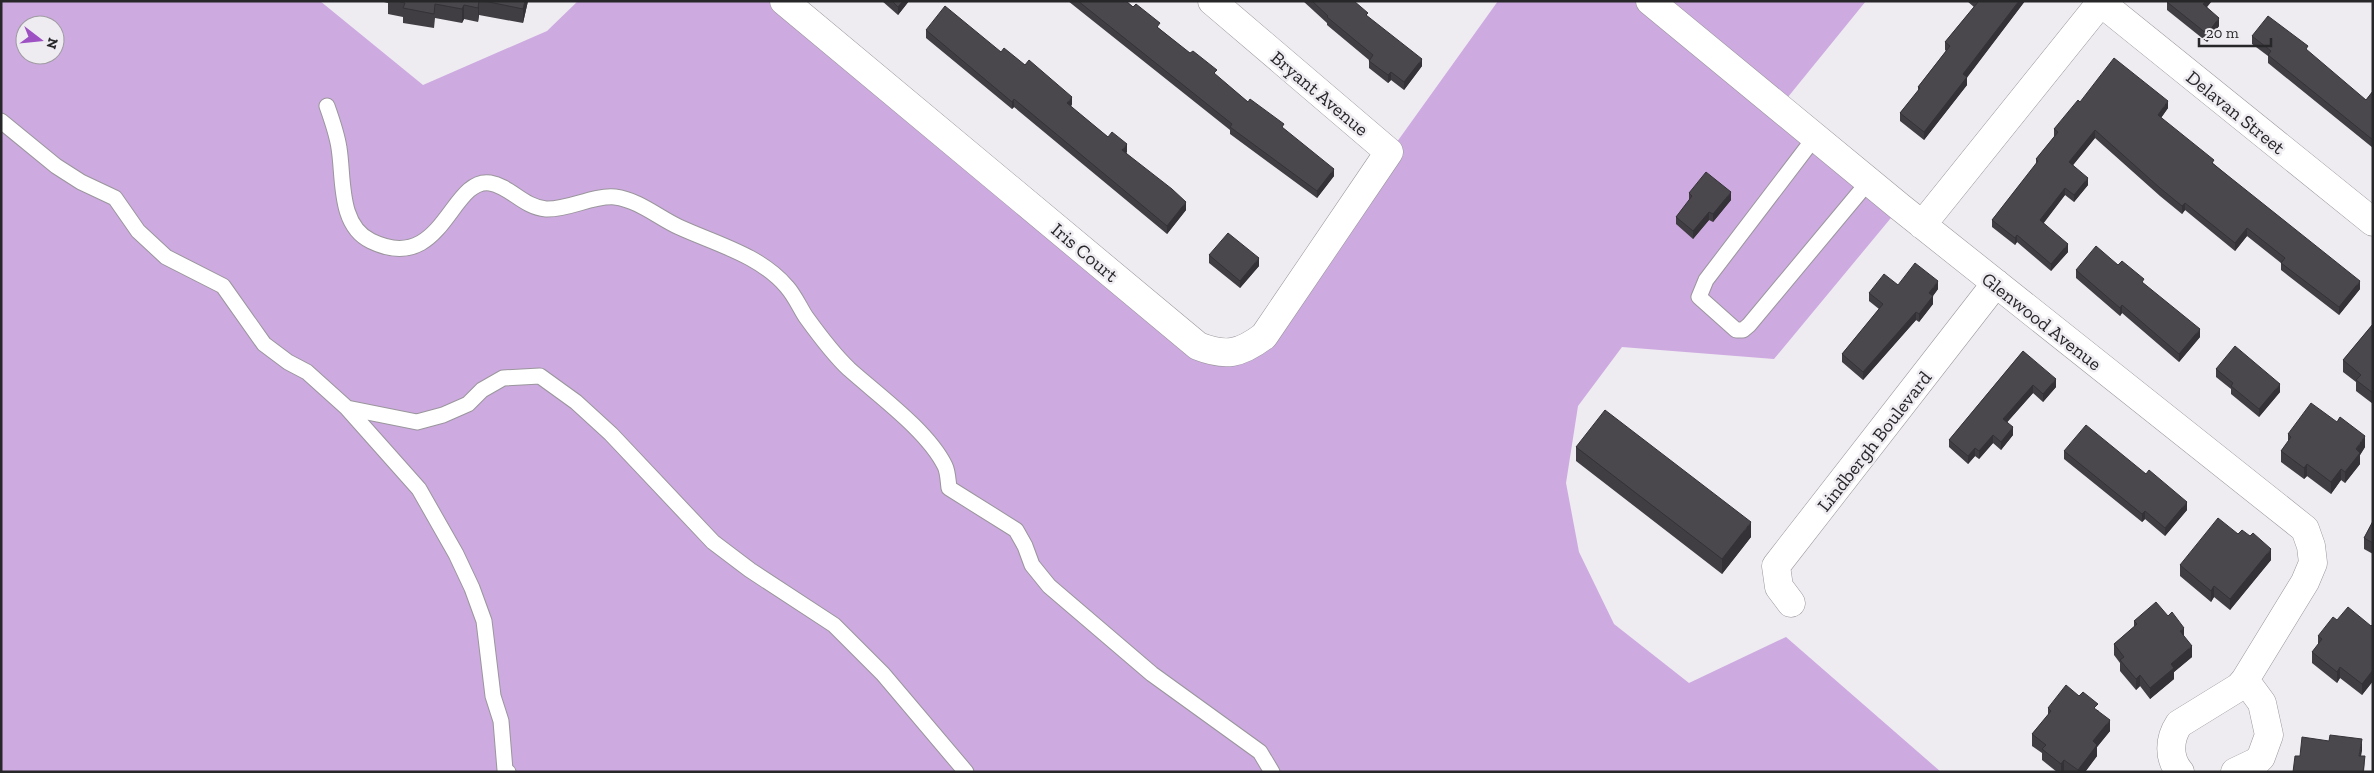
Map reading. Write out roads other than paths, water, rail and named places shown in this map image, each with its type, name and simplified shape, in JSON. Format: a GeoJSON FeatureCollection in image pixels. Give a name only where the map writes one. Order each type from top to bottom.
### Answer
{"type":"FeatureCollection","features":[{"type":"Feature","properties":{"kind":"street","name":"Iris Court"},"geometry":{"type":"LineString","coordinates":[[784,1],[1198,346],[1215,352],[1233,353],[1250,347],[1264,336],[1361,194]]}},
{"type":"Feature","properties":{"kind":"street","name":"Bryant Avenue"},"geometry":{"type":"LineString","coordinates":[[1212,1],[1389,152],[1361,194]]}},
{"type":"Feature","properties":{"kind":"street","name":"Glenwood Avenue"},"geometry":{"type":"LineString","coordinates":[[1650,1],[1922,225],[2306,529],[2311,546],[2313,564],[2305,582],[2245,680],[2239,686],[2180,724],[2173,737],[2171,752],[2173,761],[2180,772]]}},
{"type":"Feature","properties":{"kind":"street","name":"Delavan Street"},"geometry":{"type":"LineString","coordinates":[[2101,2],[2373,222]]}},
{"type":"Feature","properties":{"kind":"street"},"geometry":{"type":"LineString","coordinates":[[1922,225],[2101,2]]}},
{"type":"Feature","properties":{"kind":"street","name":"Lindbergh Boulevard"},"geometry":{"type":"LineString","coordinates":[[1790,602],[1779,587],[1776,566],[1996,284]]}},
{"type":"Feature","properties":{"kind":"street"},"geometry":{"type":"LineString","coordinates":[[2235,772],[2256,762],[2261,757],[2269,735],[2262,703],[2245,680]]}},
{"type":"Feature","properties":{"kind":"lane"},"geometry":{"type":"LineString","coordinates":[[327,106],[339,148],[345,204],[354,225],[368,239],[382,246],[407,247],[431,237],[466,194],[477,185],[490,183],[510,193],[524,203],[544,209],[566,208],[598,199],[615,197],[634,203],[678,227],[727,246],[756,262],[787,287],[824,342],[846,366],[918,431],[946,467],[949,488],[1016,530],[1025,546],[1032,565],[1049,586],[1152,674],[1260,752],[1272,772]]}},
{"type":"Feature","properties":{"kind":"lane"},"geometry":{"type":"LineString","coordinates":[[1,121],[56,166],[81,182],[115,198],[138,231],[166,256],[224,286],[264,344],[288,362],[307,372],[347,408],[419,489],[456,554],[472,588],[484,621],[493,696],[501,721],[505,770],[508,772]]}},
{"type":"Feature","properties":{"kind":"lane"},"geometry":{"type":"LineString","coordinates":[[1815,137],[1706,280],[1701,290],[1700,297],[1736,330],[1743,330],[1749,325],[1869,181]]}},
{"type":"Feature","properties":{"kind":"lane"},"geometry":{"type":"LineString","coordinates":[[347,408],[417,422],[443,415],[468,404],[482,390],[503,378],[540,376],[576,402],[611,434],[714,542],[750,570],[834,626],[884,674],[966,772]]}}]}
